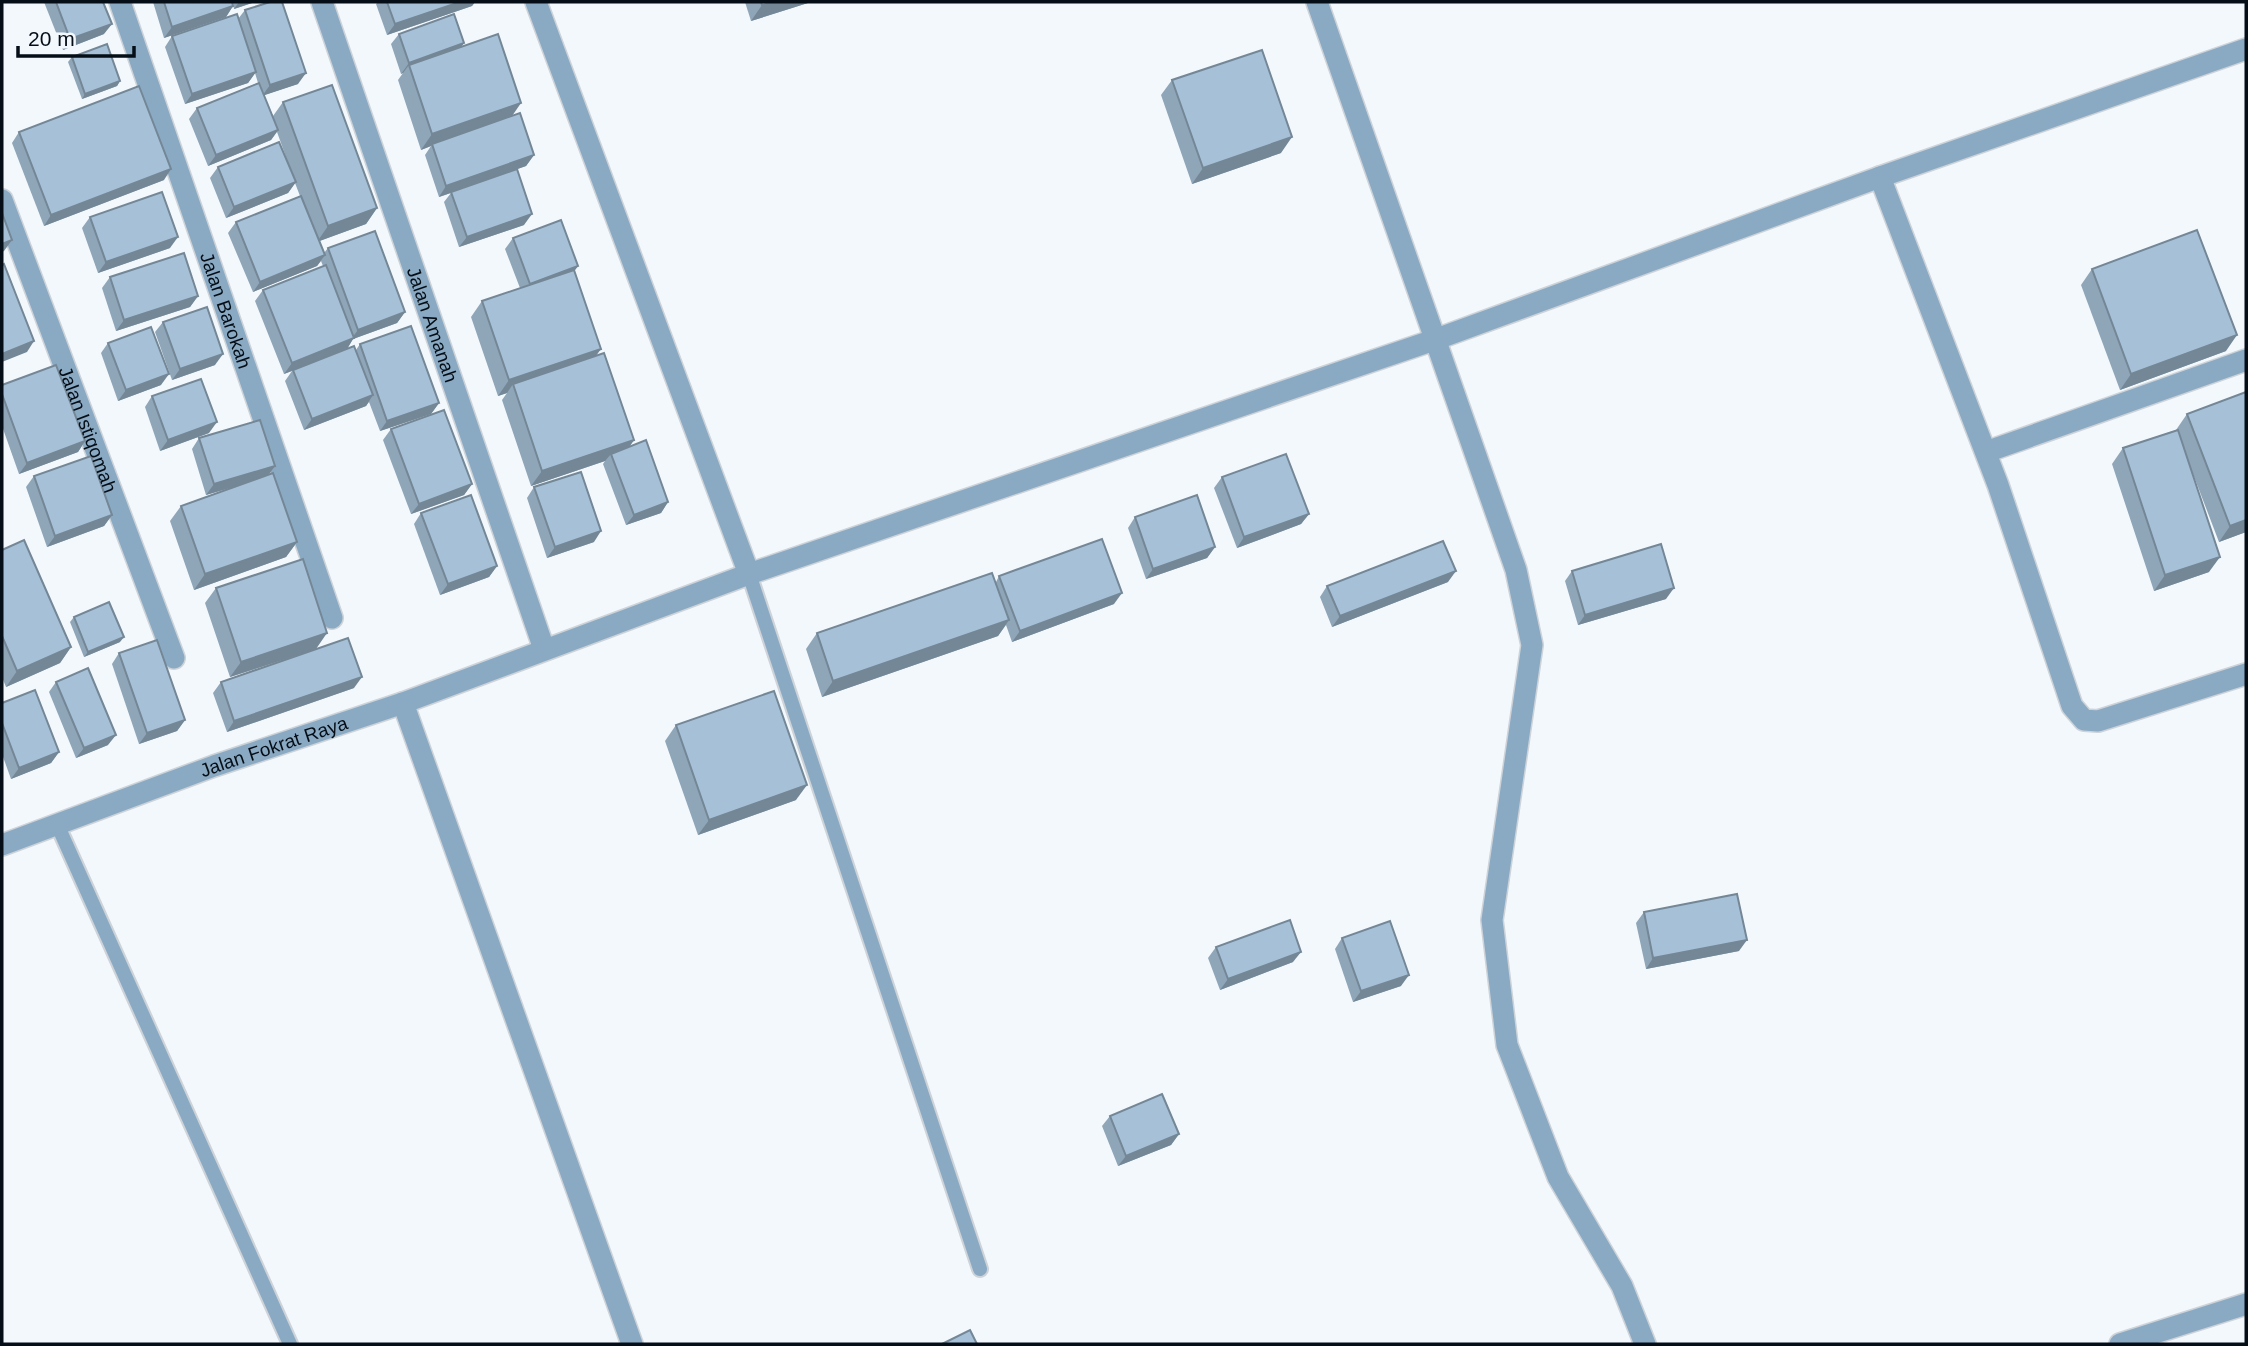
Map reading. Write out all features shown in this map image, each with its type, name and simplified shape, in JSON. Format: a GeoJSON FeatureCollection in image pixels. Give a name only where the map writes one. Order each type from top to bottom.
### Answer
{"type":"FeatureCollection","features":[{"type":"Feature","properties":{"kind":"street","name":"Jalan Barokah"},"geometry":{"type":"LineString","coordinates":[[120,2],[332,618]]}},
{"type":"Feature","properties":{"kind":"street","name":"Jalan Amanah"},"geometry":{"type":"LineString","coordinates":[[322,2],[544,649]]}},
{"type":"Feature","properties":{"kind":"street"},"geometry":{"type":"LineString","coordinates":[[536,2],[748,574]]}},
{"type":"Feature","properties":{"kind":"street"},"geometry":{"type":"LineString","coordinates":[[1317,2],[1516,570],[1532,645],[1492,920],[1507,1045],[1558,1177],[1622,1286],[1646,1344]]}},
{"type":"Feature","properties":{"kind":"street","name":"Jalan Fokrat Raya"},"geometry":{"type":"LineString","coordinates":[[2,845],[214,765],[403,703],[748,574],[1434,340],[1880,177],[2246,49]]}},
{"type":"Feature","properties":{"kind":"street"},"geometry":{"type":"LineString","coordinates":[[1880,177],[1986,452],[2072,706],[2084,720],[2098,721],[2246,674]]}},
{"type":"Feature","properties":{"kind":"street","name":"Jalan Istiqomah"},"geometry":{"type":"LineString","coordinates":[[2,200],[174,658]]}},
{"type":"Feature","properties":{"kind":"street"},"geometry":{"type":"LineString","coordinates":[[1986,452],[2246,360]]}},
{"type":"Feature","properties":{"kind":"street"},"geometry":{"type":"LineString","coordinates":[[403,703],[632,1344]]}},
{"type":"Feature","properties":{"kind":"street"},"geometry":{"type":"LineString","coordinates":[[2120,1344],[2246,1304]]}},
{"type":"Feature","properties":{"kind":"lane"},"geometry":{"type":"LineString","coordinates":[[748,574],[980,1269]]}},
{"type":"Feature","properties":{"kind":"lane"},"geometry":{"type":"LineString","coordinates":[[57,824],[290,1344]]}},
{"type":"Feature","properties":{"kind":"building"},"geometry":{"type":"Polygon","coordinates":[[[56,2],[103,2],[112,24],[70,39],[56,2]]]}},
{"type":"Feature","properties":{"kind":"building"},"geometry":{"type":"Polygon","coordinates":[[[164,2],[232,2],[233,6],[172,27],[164,2]]]}},
{"type":"Feature","properties":{"kind":"building"},"geometry":{"type":"Polygon","coordinates":[[[270,2],[282,2],[306,73],[270,85],[245,10],[270,2]]]}},
{"type":"Feature","properties":{"kind":"building"},"geometry":{"type":"Polygon","coordinates":[[[387,2],[460,2],[395,24],[387,2]]]}},
{"type":"Feature","properties":{"kind":"building"},"geometry":{"type":"Polygon","coordinates":[[[237,14],[256,72],[192,94],[172,36],[237,14]]]}},
{"type":"Feature","properties":{"kind":"building"},"geometry":{"type":"Polygon","coordinates":[[[454,14],[464,43],[409,63],[399,34],[454,14]]]}},
{"type":"Feature","properties":{"kind":"building"},"geometry":{"type":"Polygon","coordinates":[[[498,34],[521,103],[432,134],[409,65],[498,34]]]}},
{"type":"Feature","properties":{"kind":"building"},"geometry":{"type":"Polygon","coordinates":[[[107,44],[120,81],[85,94],[72,57],[107,44]]]}},
{"type":"Feature","properties":{"kind":"building"},"geometry":{"type":"Polygon","coordinates":[[[1262,50],[1292,137],[1203,168],[1172,80],[1262,50]]]}},
{"type":"Feature","properties":{"kind":"building"},"geometry":{"type":"Polygon","coordinates":[[[259,83],[278,130],[216,155],[197,108],[259,83]]]}},
{"type":"Feature","properties":{"kind":"building"},"geometry":{"type":"Polygon","coordinates":[[[332,85],[377,208],[328,226],[283,102],[332,85]]]}},
{"type":"Feature","properties":{"kind":"building"},"geometry":{"type":"Polygon","coordinates":[[[139,86],[171,169],[51,215],[19,132],[139,86]]]}},
{"type":"Feature","properties":{"kind":"building"},"geometry":{"type":"Polygon","coordinates":[[[520,113],[534,155],[446,186],[432,144],[520,113]]]}},
{"type":"Feature","properties":{"kind":"building"},"geometry":{"type":"Polygon","coordinates":[[[279,142],[296,182],[234,207],[218,167],[279,142]]]}},
{"type":"Feature","properties":{"kind":"building"},"geometry":{"type":"Polygon","coordinates":[[[517,169],[532,214],[467,237],[451,192],[517,169]]]}},
{"type":"Feature","properties":{"kind":"building"},"geometry":{"type":"Polygon","coordinates":[[[162,192],[178,237],[106,262],[90,217],[162,192]]]}},
{"type":"Feature","properties":{"kind":"building"},"geometry":{"type":"Polygon","coordinates":[[[301,196],[325,255],[260,282],[236,222],[301,196]]]}},
{"type":"Feature","properties":{"kind":"building"},"geometry":{"type":"Polygon","coordinates":[[[2,213],[12,240],[2,244],[2,213]]]}},
{"type":"Feature","properties":{"kind":"building"},"geometry":{"type":"Polygon","coordinates":[[[561,220],[578,266],[530,284],[513,238],[561,220]]]}},
{"type":"Feature","properties":{"kind":"building"},"geometry":{"type":"Polygon","coordinates":[[[2197,230],[2237,335],[2131,374],[2092,269],[2197,230]]]}},
{"type":"Feature","properties":{"kind":"building"},"geometry":{"type":"Polygon","coordinates":[[[375,231],[405,312],[358,330],[328,248],[375,231]]]}},
{"type":"Feature","properties":{"kind":"building"},"geometry":{"type":"Polygon","coordinates":[[[184,253],[198,296],[124,320],[110,277],[184,253]]]}},
{"type":"Feature","properties":{"kind":"building"},"geometry":{"type":"Polygon","coordinates":[[[4,264],[34,341],[2,354],[2,265],[4,264]]]}},
{"type":"Feature","properties":{"kind":"building"},"geometry":{"type":"Polygon","coordinates":[[[326,265],[354,338],[292,363],[263,290],[326,265]]]}},
{"type":"Feature","properties":{"kind":"building"},"geometry":{"type":"Polygon","coordinates":[[[574,270],[601,349],[509,380],[482,301],[574,270]]]}},
{"type":"Feature","properties":{"kind":"building"},"geometry":{"type":"Polygon","coordinates":[[[207,307],[223,354],[180,369],[163,322],[207,307]]]}},
{"type":"Feature","properties":{"kind":"building"},"geometry":{"type":"Polygon","coordinates":[[[411,326],[439,403],[387,421],[360,344],[411,326]]]}},
{"type":"Feature","properties":{"kind":"building"},"geometry":{"type":"Polygon","coordinates":[[[151,327],[169,374],[126,390],[108,343],[151,327]]]}},
{"type":"Feature","properties":{"kind":"building"},"geometry":{"type":"Polygon","coordinates":[[[354,346],[373,395],[312,419],[293,370],[354,346]]]}},
{"type":"Feature","properties":{"kind":"building"},"geometry":{"type":"Polygon","coordinates":[[[604,353],[634,440],[542,471],[513,384],[604,353]]]}},
{"type":"Feature","properties":{"kind":"building"},"geometry":{"type":"Polygon","coordinates":[[[56,365],[85,441],[27,463],[2,394],[2,385],[56,365]]]}},
{"type":"Feature","properties":{"kind":"building"},"geometry":{"type":"Polygon","coordinates":[[[201,379],[217,422],[168,440],[152,396],[201,379]]]}},
{"type":"Feature","properties":{"kind":"building"},"geometry":{"type":"Polygon","coordinates":[[[2246,392],[2246,520],[2230,526],[2187,414],[2246,392]]]}},
{"type":"Feature","properties":{"kind":"building"},"geometry":{"type":"Polygon","coordinates":[[[444,410],[472,484],[419,504],[391,429],[444,410]]]}},
{"type":"Feature","properties":{"kind":"building"},"geometry":{"type":"Polygon","coordinates":[[[260,420],[275,466],[214,484],[199,438],[260,420]]]}},
{"type":"Feature","properties":{"kind":"building"},"geometry":{"type":"Polygon","coordinates":[[[2178,430],[2220,557],[2165,575],[2123,448],[2178,430]]]}},
{"type":"Feature","properties":{"kind":"building"},"geometry":{"type":"Polygon","coordinates":[[[646,440],[668,502],[634,515],[611,454],[646,440]]]}},
{"type":"Feature","properties":{"kind":"building"},"geometry":{"type":"Polygon","coordinates":[[[1286,454],[1309,514],[1244,537],[1222,477],[1286,454]]]}},
{"type":"Feature","properties":{"kind":"building"},"geometry":{"type":"Polygon","coordinates":[[[91,456],[112,515],[55,536],[34,476],[91,456]]]}},
{"type":"Feature","properties":{"kind":"building"},"geometry":{"type":"Polygon","coordinates":[[[581,472],[601,531],[555,547],[534,487],[581,472]]]}},
{"type":"Feature","properties":{"kind":"building"},"geometry":{"type":"Polygon","coordinates":[[[273,473],[297,542],[205,574],[181,506],[273,473]]]}},
{"type":"Feature","properties":{"kind":"building"},"geometry":{"type":"Polygon","coordinates":[[[471,495],[497,566],[448,584],[421,513],[471,495]]]}},
{"type":"Feature","properties":{"kind":"building"},"geometry":{"type":"Polygon","coordinates":[[[1197,495],[1215,547],[1153,569],[1135,517],[1197,495]]]}},
{"type":"Feature","properties":{"kind":"building"},"geometry":{"type":"Polygon","coordinates":[[[1102,539],[1122,593],[1020,631],[999,576],[1102,539]]]}},
{"type":"Feature","properties":{"kind":"building"},"geometry":{"type":"Polygon","coordinates":[[[24,540],[71,647],[17,671],[2,636],[2,550],[24,540]]]}},
{"type":"Feature","properties":{"kind":"building"},"geometry":{"type":"Polygon","coordinates":[[[1443,541],[1456,571],[1340,616],[1327,586],[1443,541]]]}},
{"type":"Feature","properties":{"kind":"building"},"geometry":{"type":"Polygon","coordinates":[[[1661,544],[1674,588],[1585,615],[1572,571],[1661,544]]]}},
{"type":"Feature","properties":{"kind":"building"},"geometry":{"type":"Polygon","coordinates":[[[303,559],[327,633],[241,662],[216,588],[303,559]]]}},
{"type":"Feature","properties":{"kind":"building"},"geometry":{"type":"Polygon","coordinates":[[[992,573],[1009,620],[833,681],[817,633],[992,573]]]}},
{"type":"Feature","properties":{"kind":"building"},"geometry":{"type":"Polygon","coordinates":[[[109,602],[124,637],[88,652],[74,617],[109,602]]]}},
{"type":"Feature","properties":{"kind":"building"},"geometry":{"type":"Polygon","coordinates":[[[348,638],[362,677],[234,721],[221,682],[348,638]]]}},
{"type":"Feature","properties":{"kind":"building"},"geometry":{"type":"Polygon","coordinates":[[[157,640],[185,720],[147,733],[119,653],[157,640]]]}},
{"type":"Feature","properties":{"kind":"building"},"geometry":{"type":"Polygon","coordinates":[[[88,668],[116,735],[84,748],[56,682],[88,668]]]}},
{"type":"Feature","properties":{"kind":"building"},"geometry":{"type":"Polygon","coordinates":[[[35,690],[59,752],[19,768],[2,723],[2,703],[35,690]]]}},
{"type":"Feature","properties":{"kind":"building"},"geometry":{"type":"Polygon","coordinates":[[[774,691],[807,785],[709,820],[676,725],[774,691]]]}},
{"type":"Feature","properties":{"kind":"building"},"geometry":{"type":"Polygon","coordinates":[[[1737,894],[1747,940],[1653,958],[1644,912],[1737,894]]]}},
{"type":"Feature","properties":{"kind":"building"},"geometry":{"type":"Polygon","coordinates":[[[1290,920],[1301,952],[1228,979],[1216,947],[1290,920]]]}},
{"type":"Feature","properties":{"kind":"building"},"geometry":{"type":"Polygon","coordinates":[[[1390,921],[1409,975],[1361,991],[1342,938],[1390,921]]]}},
{"type":"Feature","properties":{"kind":"building"},"geometry":{"type":"Polygon","coordinates":[[[1162,1094],[1179,1134],[1126,1156],[1110,1116],[1162,1094]]]}},
{"type":"Feature","properties":{"kind":"building"},"geometry":{"type":"Polygon","coordinates":[[[970,1330],[977,1344],[942,1344],[970,1330]]]}}]}
